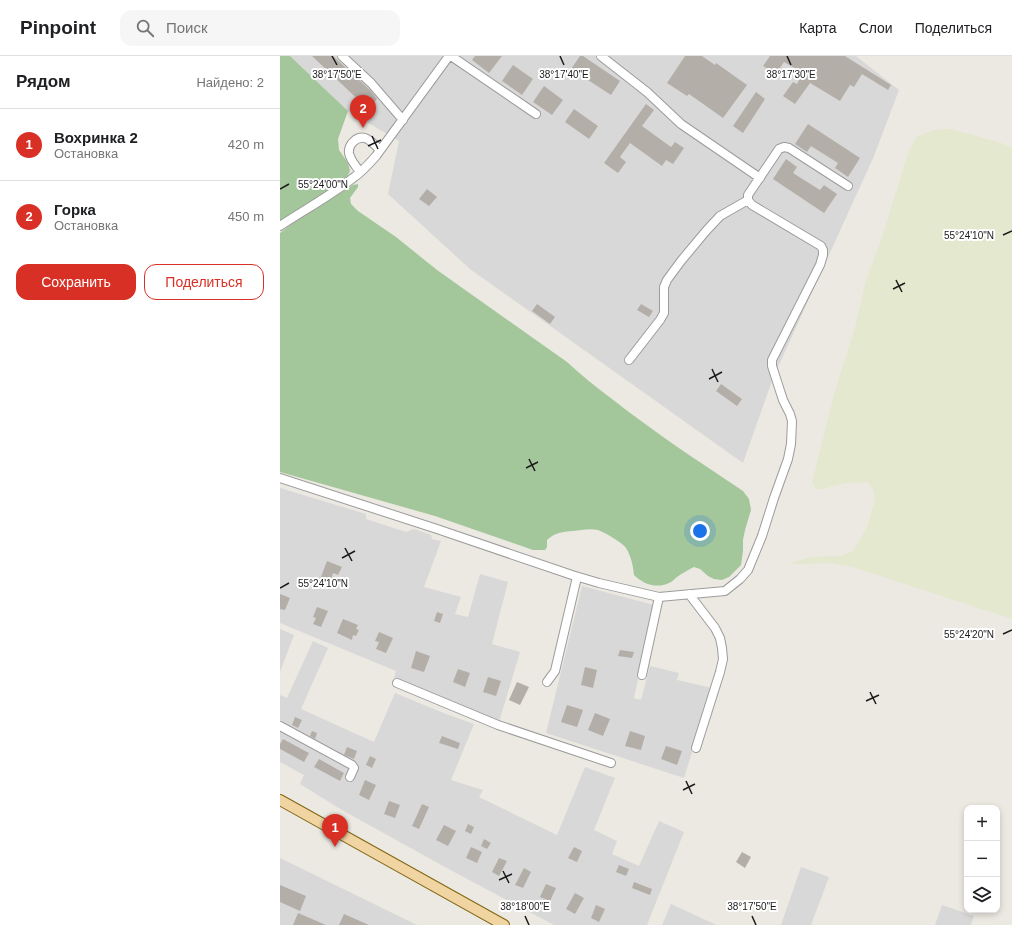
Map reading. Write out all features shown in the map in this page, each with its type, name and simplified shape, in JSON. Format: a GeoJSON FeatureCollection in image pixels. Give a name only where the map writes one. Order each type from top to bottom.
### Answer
{"type":"FeatureCollection","features":[{"type":"Feature","properties":{"kind":"main road"},"geometry":{"type":"LineString","coordinates":[[280,800],[504,925]]}},
{"type":"Feature","properties":{"kind":"street"},"geometry":{"type":"LineString","coordinates":[[280,226],[341,187],[360,172],[376,156],[450,56],[536,114]]}},
{"type":"Feature","properties":{"kind":"street"},"geometry":{"type":"LineString","coordinates":[[601,56],[647,92],[681,124],[760,178]]}},
{"type":"Feature","properties":{"kind":"street"},"geometry":{"type":"LineString","coordinates":[[347,57],[403,120]]}},
{"type":"Feature","properties":{"kind":"street"},"geometry":{"type":"LineString","coordinates":[[360,172],[349,152],[350,145],[358,139],[366,138],[380,150]]}},
{"type":"Feature","properties":{"kind":"street"},"geometry":{"type":"LineString","coordinates":[[280,478],[577,576],[590,584],[659,597],[725,591],[740,579],[748,570],[762,536],[788,459],[791,444],[792,421],[783,400],[772,366],[772,360],[820,265],[823,255],[821,246],[752,205],[748,200],[748,195],[779,150],[784,148],[789,148],[848,186]]}},
{"type":"Feature","properties":{"kind":"street"},"geometry":{"type":"LineString","coordinates":[[629,360],[664,313],[664,287],[667,280],[681,261],[720,216],[748,200]]}},
{"type":"Feature","properties":{"kind":"street"},"geometry":{"type":"LineString","coordinates":[[547,682],[555,671],[577,576]]}},
{"type":"Feature","properties":{"kind":"street"},"geometry":{"type":"LineString","coordinates":[[689,594],[716,628],[720,638],[723,658],[696,748]]}},
{"type":"Feature","properties":{"kind":"street"},"geometry":{"type":"LineString","coordinates":[[642,675],[659,597]]}},
{"type":"Feature","properties":{"kind":"street"},"geometry":{"type":"LineString","coordinates":[[396,683],[498,725],[611,764]]}},
{"type":"Feature","properties":{"kind":"street"},"geometry":{"type":"LineString","coordinates":[[280,726],[352,765],[354,768],[350,777]]}},
{"type":"Feature","properties":{"kind":"shaded area"},"geometry":{"type":"Polygon","coordinates":[[[290,56],[856,56],[899,90],[874,156],[773,378],[743,463],[470,269],[388,194],[399,141],[348,111],[290,56]]]}},
{"type":"Feature","properties":{"kind":"shaded area"},"geometry":{"type":"Polygon","coordinates":[[[280,488],[366,514],[366,519],[406,532],[414,529],[431,535],[432,539],[441,541],[424,587],[461,597],[455,614],[468,617],[480,574],[508,582],[492,644],[520,652],[499,722],[393,682],[396,671],[280,623],[280,488]]]}},
{"type":"Feature","properties":{"kind":"shaded area"},"geometry":{"type":"Polygon","coordinates":[[[582,586],[654,605],[634,698],[641,700],[650,666],[679,673],[677,680],[712,688],[684,778],[546,733],[582,586]]]}},
{"type":"Feature","properties":{"kind":"shaded area"},"geometry":{"type":"Polygon","coordinates":[[[280,629],[294,635],[280,672],[280,629]]]}},
{"type":"Feature","properties":{"kind":"shaded area"},"geometry":{"type":"Polygon","coordinates":[[[313,641],[328,648],[301,709],[374,742],[395,693],[474,724],[451,780],[483,790],[479,797],[557,835],[585,767],[615,778],[594,830],[617,841],[612,854],[639,866],[659,821],[684,832],[647,925],[554,925],[342,810],[300,784],[304,775],[280,762],[280,695],[287,698],[313,641]]]}},
{"type":"Feature","properties":{"kind":"shaded area"},"geometry":{"type":"Polygon","coordinates":[[[280,858],[417,925],[280,925],[280,858]]]}},
{"type":"Feature","properties":{"kind":"shaded area"},"geometry":{"type":"Polygon","coordinates":[[[801,867],[829,877],[811,925],[781,925],[801,867]]]}},
{"type":"Feature","properties":{"kind":"shaded area"},"geometry":{"type":"Polygon","coordinates":[[[671,904],[699,917],[717,925],[662,925],[671,904]]]}},
{"type":"Feature","properties":{"kind":"shaded area"},"geometry":{"type":"Polygon","coordinates":[[[942,905],[974,916],[971,925],[935,925],[942,905]]]}},
{"type":"Feature","properties":{"kind":"green space"},"geometry":{"type":"Polygon","coordinates":[[[280,56],[290,56],[348,111],[338,139],[339,150],[348,163],[350,171],[346,179],[280,223],[280,56]]]}},
{"type":"Feature","properties":{"kind":"green space"},"geometry":{"type":"Polygon","coordinates":[[[951,129],[1001,143],[1012,148],[1012,619],[853,567],[829,563],[788,564],[812,557],[842,556],[854,550],[867,527],[875,500],[873,490],[868,482],[845,483],[822,489],[816,489],[812,483],[834,395],[856,324],[865,284],[883,234],[909,151],[916,137],[934,130],[951,129]]]}},
{"type":"Feature","properties":{"kind":"green space"},"geometry":{"type":"Polygon","coordinates":[[[358,184],[358,187],[350,198],[351,204],[358,211],[396,237],[437,270],[567,362],[594,385],[644,423],[743,491],[749,499],[751,510],[743,540],[741,565],[729,577],[722,580],[714,579],[700,569],[694,567],[669,583],[659,586],[650,585],[641,581],[634,575],[628,551],[624,546],[598,530],[585,529],[559,533],[553,535],[547,540],[547,547],[545,550],[533,550],[435,516],[280,472],[280,233],[353,185],[358,184]]]}},
{"type":"Feature","properties":{"kind":"building"},"geometry":{"type":"Polygon","coordinates":[[[312,56],[333,56],[371,91],[377,99],[368,109],[312,56]]]}},
{"type":"Feature","properties":{"kind":"building"},"geometry":{"type":"Polygon","coordinates":[[[475,56],[502,56],[489,73],[472,60],[475,56]]]}},
{"type":"Feature","properties":{"kind":"building"},"geometry":{"type":"Polygon","coordinates":[[[580,56],[583,56],[620,81],[611,95],[571,69],[580,56]]]}},
{"type":"Feature","properties":{"kind":"building"},"geometry":{"type":"Polygon","coordinates":[[[685,56],[702,56],[715,65],[716,63],[747,85],[723,118],[689,94],[687,96],[667,83],[685,56]]]}},
{"type":"Feature","properties":{"kind":"building"},"geometry":{"type":"Polygon","coordinates":[[[770,56],[845,56],[891,85],[888,90],[862,74],[854,87],[850,85],[840,101],[810,83],[795,104],[783,96],[793,82],[797,84],[803,73],[784,62],[776,74],[763,66],[770,56]]]}},
{"type":"Feature","properties":{"kind":"building"},"geometry":{"type":"Polygon","coordinates":[[[513,65],[533,79],[522,95],[502,81],[513,65]]]}},
{"type":"Feature","properties":{"kind":"building"},"geometry":{"type":"Polygon","coordinates":[[[544,86],[563,100],[552,115],[533,102],[544,86]]]}},
{"type":"Feature","properties":{"kind":"building"},"geometry":{"type":"Polygon","coordinates":[[[756,92],[765,99],[743,133],[733,126],[756,92]]]}},
{"type":"Feature","properties":{"kind":"building"},"geometry":{"type":"Polygon","coordinates":[[[646,104],[654,110],[642,126],[671,147],[675,142],[684,148],[673,164],[666,160],[662,166],[630,143],[620,157],[626,162],[618,173],[604,163],[646,104]]]}},
{"type":"Feature","properties":{"kind":"building"},"geometry":{"type":"Polygon","coordinates":[[[574,109],[598,126],[589,139],[565,122],[574,109]]]}},
{"type":"Feature","properties":{"kind":"building"},"geometry":{"type":"Polygon","coordinates":[[[808,124],[860,158],[848,177],[835,168],[838,163],[811,146],[807,152],[795,144],[808,124]]]}},
{"type":"Feature","properties":{"kind":"building"},"geometry":{"type":"Polygon","coordinates":[[[786,159],[797,167],[793,173],[820,190],[824,185],[837,194],[824,213],[773,179],[786,159]]]}},
{"type":"Feature","properties":{"kind":"building"},"geometry":{"type":"Polygon","coordinates":[[[427,189],[437,197],[429,206],[419,199],[427,189]]]}},
{"type":"Feature","properties":{"kind":"building"},"geometry":{"type":"Polygon","coordinates":[[[537,304],[555,317],[550,324],[532,311],[537,304]]]}},
{"type":"Feature","properties":{"kind":"building"},"geometry":{"type":"Polygon","coordinates":[[[641,304],[653,311],[649,317],[637,310],[641,304]]]}},
{"type":"Feature","properties":{"kind":"building"},"geometry":{"type":"Polygon","coordinates":[[[721,384],[742,399],[737,406],[716,391],[721,384]]]}},
{"type":"Feature","properties":{"kind":"building"},"geometry":{"type":"Polygon","coordinates":[[[327,561],[342,567],[338,575],[333,573],[329,585],[319,582],[327,561]]]}},
{"type":"Feature","properties":{"kind":"building"},"geometry":{"type":"Polygon","coordinates":[[[280,594],[290,598],[285,610],[280,609],[280,594]]]}},
{"type":"Feature","properties":{"kind":"building"},"geometry":{"type":"Polygon","coordinates":[[[317,607],[328,611],[321,627],[313,624],[316,618],[313,617],[317,607]]]}},
{"type":"Feature","properties":{"kind":"building"},"geometry":{"type":"Polygon","coordinates":[[[437,612],[443,614],[440,623],[434,621],[437,612]]]}},
{"type":"Feature","properties":{"kind":"building"},"geometry":{"type":"Polygon","coordinates":[[[343,619],[358,625],[356,629],[359,630],[356,636],[353,635],[352,640],[337,633],[343,619]]]}},
{"type":"Feature","properties":{"kind":"building"},"geometry":{"type":"Polygon","coordinates":[[[379,632],[393,638],[386,653],[376,649],[379,642],[375,641],[379,632]]]}},
{"type":"Feature","properties":{"kind":"building"},"geometry":{"type":"Polygon","coordinates":[[[620,650],[634,652],[632,658],[618,656],[620,650]]]}},
{"type":"Feature","properties":{"kind":"building"},"geometry":{"type":"Polygon","coordinates":[[[416,651],[430,656],[424,672],[411,668],[416,651]]]}},
{"type":"Feature","properties":{"kind":"building"},"geometry":{"type":"Polygon","coordinates":[[[585,667],[597,670],[593,688],[581,685],[585,667]]]}},
{"type":"Feature","properties":{"kind":"building"},"geometry":{"type":"Polygon","coordinates":[[[458,669],[470,673],[465,687],[453,682],[458,669]]]}},
{"type":"Feature","properties":{"kind":"building"},"geometry":{"type":"Polygon","coordinates":[[[488,677],[501,681],[496,696],[483,692],[488,677]]]}},
{"type":"Feature","properties":{"kind":"building"},"geometry":{"type":"Polygon","coordinates":[[[517,682],[529,687],[520,705],[509,700],[517,682]]]}},
{"type":"Feature","properties":{"kind":"building"},"geometry":{"type":"Polygon","coordinates":[[[567,705],[583,710],[577,727],[561,722],[567,705]]]}},
{"type":"Feature","properties":{"kind":"building"},"geometry":{"type":"Polygon","coordinates":[[[595,713],[610,719],[603,736],[588,730],[595,713]]]}},
{"type":"Feature","properties":{"kind":"building"},"geometry":{"type":"Polygon","coordinates":[[[295,717],[302,720],[298,728],[292,725],[295,717]]]}},
{"type":"Feature","properties":{"kind":"building"},"geometry":{"type":"Polygon","coordinates":[[[312,731],[317,733],[315,739],[310,736],[312,731]]]}},
{"type":"Feature","properties":{"kind":"building"},"geometry":{"type":"Polygon","coordinates":[[[630,731],[645,736],[641,750],[625,746],[630,731]]]}},
{"type":"Feature","properties":{"kind":"building"},"geometry":{"type":"Polygon","coordinates":[[[442,736],[460,743],[458,749],[439,743],[442,736]]]}},
{"type":"Feature","properties":{"kind":"building"},"geometry":{"type":"Polygon","coordinates":[[[283,739],[309,753],[304,762],[280,749],[280,744],[283,739]]]}},
{"type":"Feature","properties":{"kind":"building"},"geometry":{"type":"Polygon","coordinates":[[[666,746],[682,751],[677,765],[661,759],[666,746]]]}},
{"type":"Feature","properties":{"kind":"building"},"geometry":{"type":"Polygon","coordinates":[[[347,747],[357,751],[354,759],[344,755],[347,747]]]}},
{"type":"Feature","properties":{"kind":"building"},"geometry":{"type":"Polygon","coordinates":[[[370,756],[376,759],[372,768],[366,765],[370,756]]]}},
{"type":"Feature","properties":{"kind":"building"},"geometry":{"type":"Polygon","coordinates":[[[319,759],[344,773],[340,781],[314,767],[319,759]]]}},
{"type":"Feature","properties":{"kind":"building"},"geometry":{"type":"Polygon","coordinates":[[[365,780],[376,785],[369,800],[359,795],[365,780]]]}},
{"type":"Feature","properties":{"kind":"building"},"geometry":{"type":"Polygon","coordinates":[[[389,801],[400,805],[395,818],[384,814],[389,801]]]}},
{"type":"Feature","properties":{"kind":"building"},"geometry":{"type":"Polygon","coordinates":[[[422,804],[429,807],[419,829],[412,826],[422,804]]]}},
{"type":"Feature","properties":{"kind":"building"},"geometry":{"type":"Polygon","coordinates":[[[468,824],[474,827],[471,834],[465,831],[468,824]]]}},
{"type":"Feature","properties":{"kind":"building"},"geometry":{"type":"Polygon","coordinates":[[[444,825],[456,831],[448,846],[436,840],[444,825]]]}},
{"type":"Feature","properties":{"kind":"building"},"geometry":{"type":"Polygon","coordinates":[[[484,839],[491,843],[487,849],[481,846],[484,839]]]}},
{"type":"Feature","properties":{"kind":"building"},"geometry":{"type":"Polygon","coordinates":[[[471,847],[482,852],[477,863],[466,858],[471,847]]]}},
{"type":"Feature","properties":{"kind":"building"},"geometry":{"type":"Polygon","coordinates":[[[574,847],[582,851],[577,862],[568,858],[574,847]]]}},
{"type":"Feature","properties":{"kind":"building"},"geometry":{"type":"Polygon","coordinates":[[[742,852],[751,857],[745,868],[736,862],[742,852]]]}},
{"type":"Feature","properties":{"kind":"building"},"geometry":{"type":"Polygon","coordinates":[[[499,858],[507,861],[499,876],[492,872],[499,858]]]}},
{"type":"Feature","properties":{"kind":"building"},"geometry":{"type":"Polygon","coordinates":[[[619,865],[629,869],[626,876],[616,872],[619,865]]]}},
{"type":"Feature","properties":{"kind":"building"},"geometry":{"type":"Polygon","coordinates":[[[524,868],[531,872],[523,888],[515,885],[524,868]]]}},
{"type":"Feature","properties":{"kind":"building"},"geometry":{"type":"Polygon","coordinates":[[[634,882],[652,889],[650,895],[632,888],[634,882]]]}},
{"type":"Feature","properties":{"kind":"building"},"geometry":{"type":"Polygon","coordinates":[[[546,884],[556,888],[550,901],[540,897],[546,884]]]}},
{"type":"Feature","properties":{"kind":"building"},"geometry":{"type":"Polygon","coordinates":[[[280,885],[306,896],[300,911],[280,902],[280,885]]]}},
{"type":"Feature","properties":{"kind":"building"},"geometry":{"type":"Polygon","coordinates":[[[575,893],[584,898],[575,914],[566,909],[575,893]]]}},
{"type":"Feature","properties":{"kind":"building"},"geometry":{"type":"Polygon","coordinates":[[[596,905],[605,909],[599,922],[591,918],[596,905]]]}},
{"type":"Feature","properties":{"kind":"building"},"geometry":{"type":"Polygon","coordinates":[[[298,913],[326,925],[293,925],[298,913]]]}},
{"type":"Feature","properties":{"kind":"building"},"geometry":{"type":"Polygon","coordinates":[[[344,914],[369,925],[339,925],[344,914]]]}},
{"type":"Feature","properties":{"kind":"place","name":"Горка"},"geometry":{"type":"Point","coordinates":[363,128]}},
{"type":"Feature","properties":{"kind":"place","name":"Вохринка 2"},"geometry":{"type":"Point","coordinates":[335,847]}}]}
